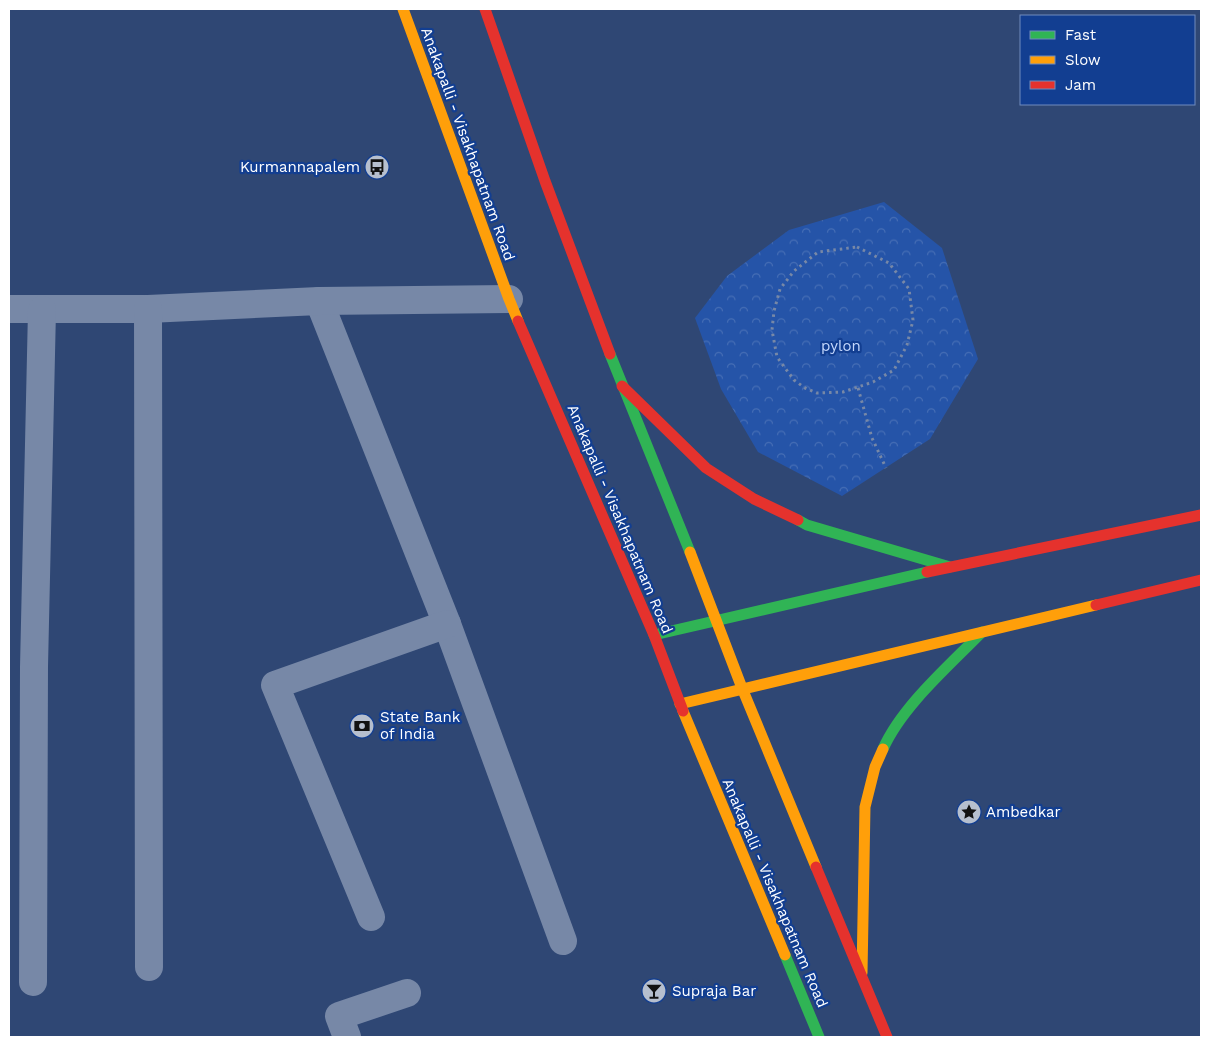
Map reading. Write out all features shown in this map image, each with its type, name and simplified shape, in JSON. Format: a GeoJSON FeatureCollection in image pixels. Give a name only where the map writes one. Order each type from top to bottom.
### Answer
{"type":"FeatureCollection","features":[{"type":"Feature","properties":{"kind":"main road","name":"Anakapalli - Visakhapatnam Road"},"geometry":{"type":"LineString","coordinates":[[403,9],[509,299],[654,635],[680,704],[819,1037]]}},
{"type":"Feature","properties":{"kind":"main road"},"geometry":{"type":"LineString","coordinates":[[486,9],[545,182],[622,386],[717,620],[742,688],[887,1037]]}},
{"type":"Feature","properties":{"kind":"main road"},"geometry":{"type":"LineString","coordinates":[[622,386],[706,468],[754,499],[807,525],[950,567]]}},
{"type":"Feature","properties":{"kind":"main road"},"geometry":{"type":"LineString","coordinates":[[654,635],[950,567],[1201,514]]}},
{"type":"Feature","properties":{"kind":"main road"},"geometry":{"type":"LineString","coordinates":[[680,704],[1201,580]]}},
{"type":"Feature","properties":{"kind":"main road"},"geometry":{"type":"LineString","coordinates":[[862,973],[865,807],[875,767],[887,740],[914,701],[982,632]]}},
{"type":"Feature","properties":{"kind":"street"},"geometry":{"type":"LineString","coordinates":[[9,309],[148,309],[319,301],[509,299]]}},
{"type":"Feature","properties":{"kind":"street"},"geometry":{"type":"LineString","coordinates":[[319,301],[447,624],[562,941]]}},
{"type":"Feature","properties":{"kind":"street"},"geometry":{"type":"LineString","coordinates":[[148,309],[149,967]]}},
{"type":"Feature","properties":{"kind":"street"},"geometry":{"type":"LineString","coordinates":[[33,982],[34,667],[42,310]]}},
{"type":"Feature","properties":{"kind":"street"},"geometry":{"type":"LineString","coordinates":[[371,917],[275,686],[447,624]]}},
{"type":"Feature","properties":{"kind":"street"},"geometry":{"type":"LineString","coordinates":[[347,1037],[338,1016],[407,993]]}},
{"type":"Feature","properties":{"kind":"path"},"geometry":{"type":"LineString","coordinates":[[857,247],[889,264],[909,289],[913,320],[907,345],[894,370],[858,388],[843,392],[817,393],[805,388],[794,380],[777,357],[772,330],[774,311],[780,289],[794,271],[818,252],[857,247]]}},
{"type":"Feature","properties":{"kind":"path"},"geometry":{"type":"LineString","coordinates":[[858,388],[872,438],[886,468]]}},
{"type":"Feature","properties":{"kind":"green space","name":"pylon"},"geometry":{"type":"Polygon","coordinates":[[[884,202],[942,248],[978,359],[930,439],[842,496],[758,452],[721,389],[695,318],[727,276],[789,230],[884,202]]]}},
{"type":"Feature","properties":{"kind":"traffic: fast"},"geometry":{"type":"LineString","coordinates":[[610,354],[690,552]]}},
{"type":"Feature","properties":{"kind":"traffic: fast"},"geometry":{"type":"LineString","coordinates":[[798,520],[807,525],[950,567]]}},
{"type":"Feature","properties":{"kind":"traffic: fast"},"geometry":{"type":"LineString","coordinates":[[654,635],[927,572]]}},
{"type":"Feature","properties":{"kind":"traffic: fast"},"geometry":{"type":"LineString","coordinates":[[883,749],[891,733],[914,702],[982,632]]}},
{"type":"Feature","properties":{"kind":"traffic: fast"},"geometry":{"type":"LineString","coordinates":[[785,955],[819,1037]]}},
{"type":"Feature","properties":{"kind":"traffic: slow"},"geometry":{"type":"LineString","coordinates":[[403,9],[518,321]]}},
{"type":"Feature","properties":{"kind":"traffic: slow"},"geometry":{"type":"LineString","coordinates":[[690,552],[742,688],[816,867]]}},
{"type":"Feature","properties":{"kind":"traffic: slow"},"geometry":{"type":"LineString","coordinates":[[680,704],[1096,605]]}},
{"type":"Feature","properties":{"kind":"traffic: slow"},"geometry":{"type":"LineString","coordinates":[[683,711],[785,955]]}},
{"type":"Feature","properties":{"kind":"traffic: slow"},"geometry":{"type":"LineString","coordinates":[[862,973],[865,807],[875,767],[883,749]]}},
{"type":"Feature","properties":{"kind":"traffic: jam"},"geometry":{"type":"LineString","coordinates":[[485,9],[545,181],[610,354]]}},
{"type":"Feature","properties":{"kind":"traffic: jam"},"geometry":{"type":"LineString","coordinates":[[518,321],[654,635],[683,711]]}},
{"type":"Feature","properties":{"kind":"traffic: jam"},"geometry":{"type":"LineString","coordinates":[[622,386],[706,468],[754,499],[798,520]]}},
{"type":"Feature","properties":{"kind":"traffic: jam"},"geometry":{"type":"LineString","coordinates":[[927,572],[1201,515]]}},
{"type":"Feature","properties":{"kind":"traffic: jam"},"geometry":{"type":"LineString","coordinates":[[1096,605],[1201,580]]}},
{"type":"Feature","properties":{"kind":"traffic: jam"},"geometry":{"type":"LineString","coordinates":[[816,867],[887,1037]]}},
{"type":"Feature","properties":{"kind":"place","name":"Kurmannapalem"},"geometry":{"type":"Point","coordinates":[377,167]}},
{"type":"Feature","properties":{"kind":"place","name":"State Bank of India"},"geometry":{"type":"Point","coordinates":[362,726]}},
{"type":"Feature","properties":{"kind":"place","name":"Ambedkar"},"geometry":{"type":"Point","coordinates":[969,812]}},
{"type":"Feature","properties":{"kind":"place","name":"Supraja Bar"},"geometry":{"type":"Point","coordinates":[654,991]}}]}
